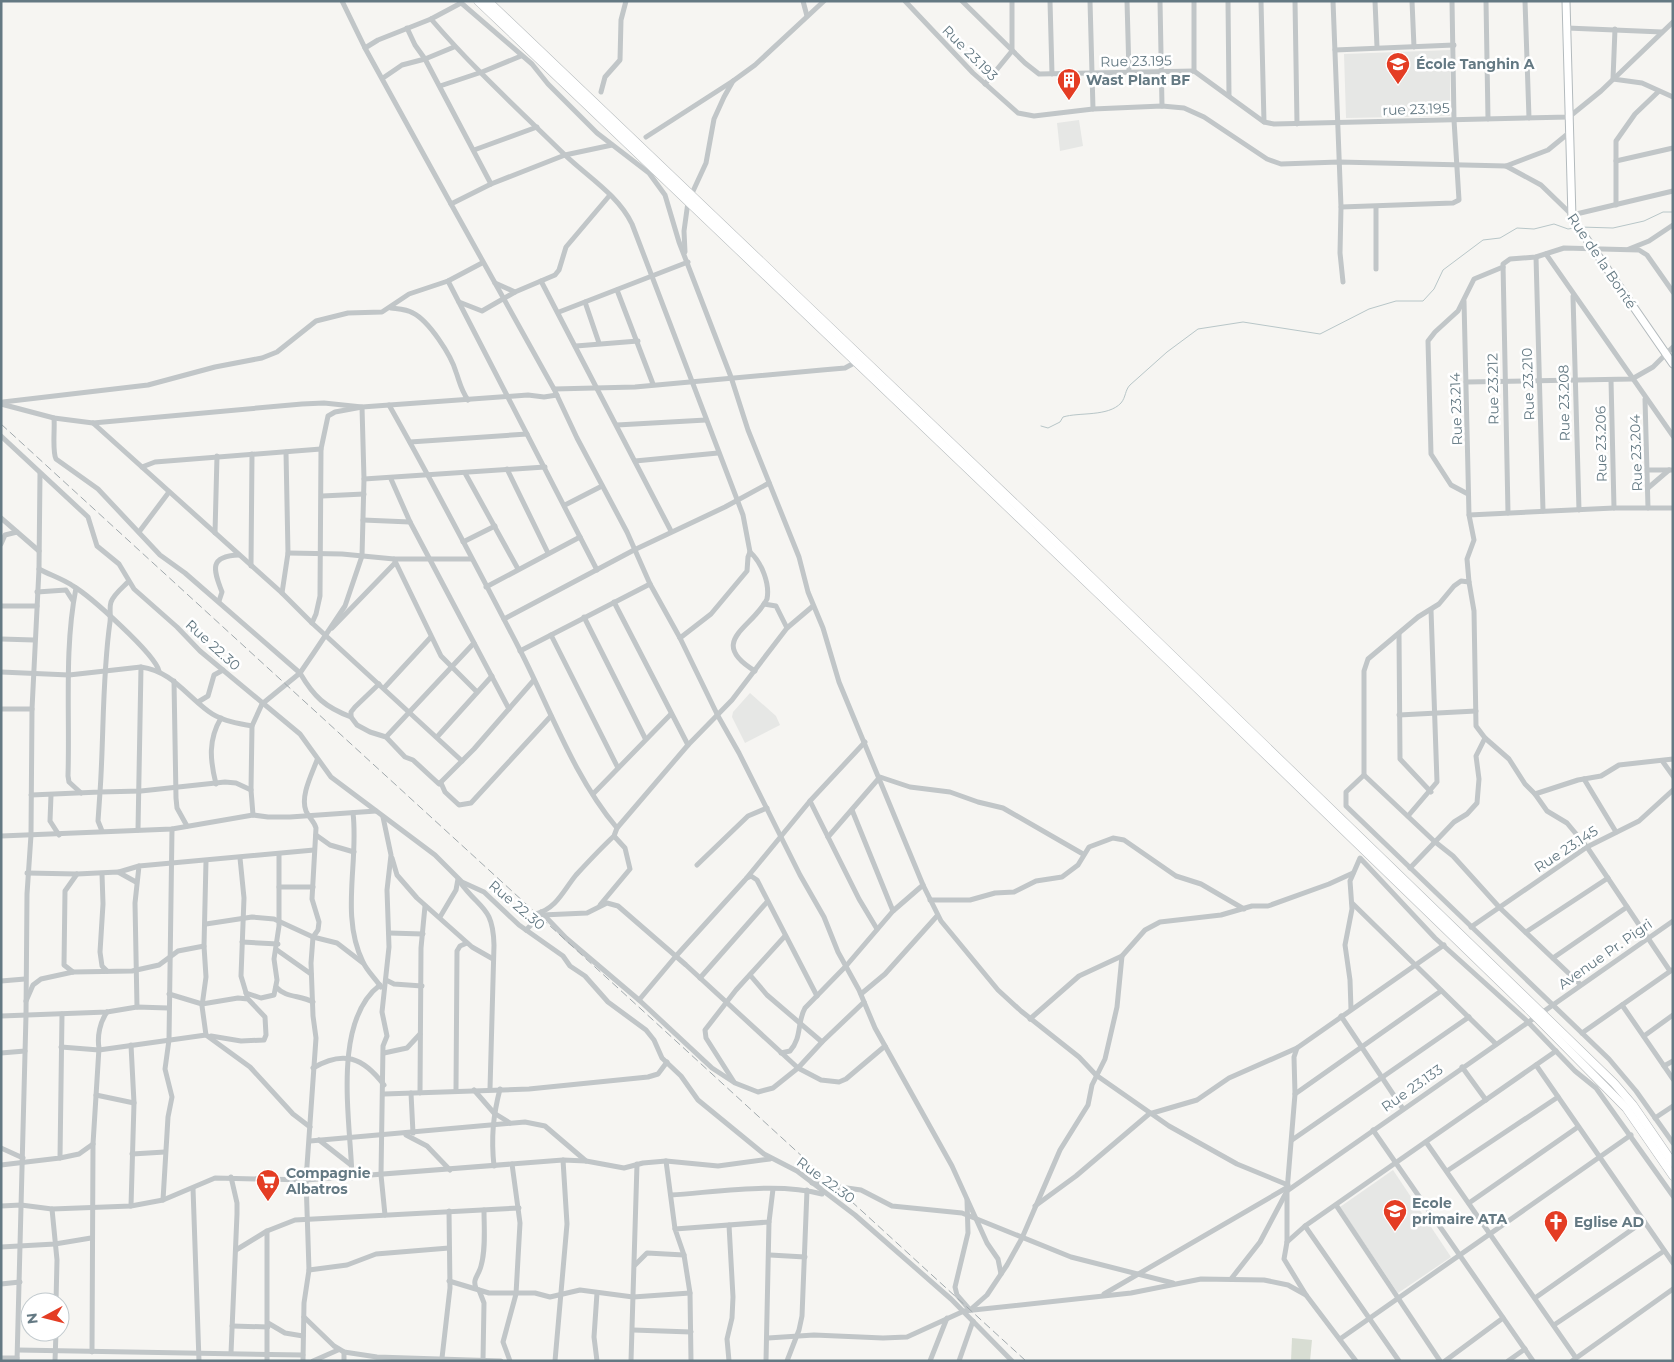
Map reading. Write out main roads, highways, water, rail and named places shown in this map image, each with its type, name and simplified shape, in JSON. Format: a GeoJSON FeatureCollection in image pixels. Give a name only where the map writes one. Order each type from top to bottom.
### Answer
{"type":"FeatureCollection","features":[{"type":"Feature","properties":{"kind":"main road"},"geometry":{"type":"LineString","coordinates":[[478,1],[1051,538],[1537,1014],[1621,1102],[1673,1176]]}},
{"type":"Feature","properties":{"kind":"main road"},"geometry":{"type":"LineString","coordinates":[[488,1],[856,362],[1363,845]]}},
{"type":"Feature","properties":{"kind":"main road"},"geometry":{"type":"LineString","coordinates":[[1537,1014],[1614,1082],[1673,1164]]}},
{"type":"Feature","properties":{"kind":"waterway"},"geometry":{"type":"LineString","coordinates":[[1580,227],[1613,228],[1644,221],[1663,212],[1673,212]]}},
{"type":"Feature","properties":{"kind":"waterway"},"geometry":{"type":"LineString","coordinates":[[1041,426],[1048,428],[1060,422],[1063,417],[1101,412],[1115,407],[1123,401],[1130,385],[1167,352],[1198,329],[1243,322],[1320,334],[1369,309],[1396,301],[1423,301],[1434,289],[1443,270],[1483,240],[1500,238],[1517,228],[1534,229],[1554,224],[1568,229],[1574,228]]}},
{"type":"Feature","properties":{"kind":"railway"},"geometry":{"type":"LineString","coordinates":[[1,424],[1026,1361]]}},
{"type":"Feature","properties":{"kind":"place","name":"École Tanghin A"},"geometry":{"type":"Point","coordinates":[1398,85]}},
{"type":"Feature","properties":{"kind":"place","name":"Wast Plant BF"},"geometry":{"type":"Point","coordinates":[1069,101]}},
{"type":"Feature","properties":{"kind":"place","name":"Compagnie Albatros"},"geometry":{"type":"Point","coordinates":[268,1202]}},
{"type":"Feature","properties":{"kind":"place","name":"Ecole primaire ATA"},"geometry":{"type":"Point","coordinates":[1395,1232]}},
{"type":"Feature","properties":{"kind":"place","name":"Eglise AD"},"geometry":{"type":"Point","coordinates":[1556,1243]}}]}
